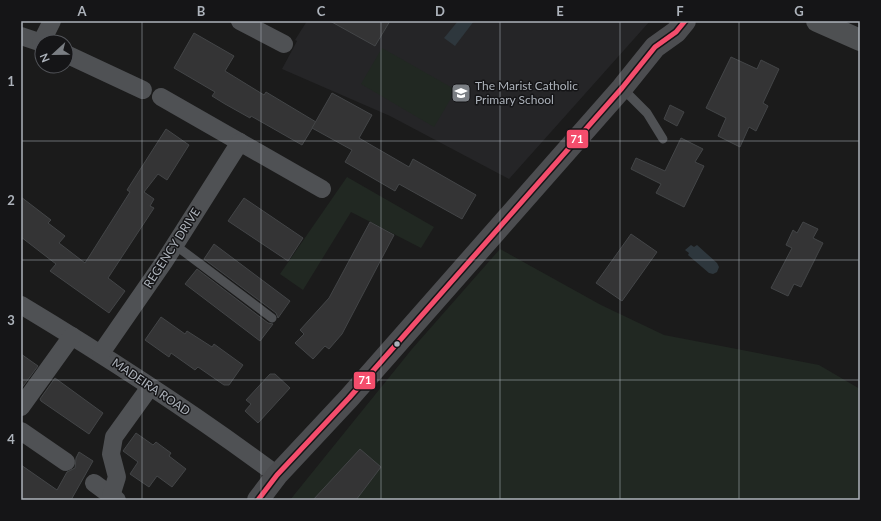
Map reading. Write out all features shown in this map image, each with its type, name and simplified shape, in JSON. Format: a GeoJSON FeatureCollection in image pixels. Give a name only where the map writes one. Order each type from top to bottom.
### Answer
{"type":"FeatureCollection","features":[{"type":"Feature","properties":{"kind":"main road"},"geometry":{"type":"LineString","coordinates":[[655,47],[665,21]]}},
{"type":"Feature","properties":{"kind":"main road"},"geometry":{"type":"LineString","coordinates":[[258,500],[277,475],[349,398],[622,88],[655,47],[676,32],[685,21]]}},
{"type":"Feature","properties":{"kind":"main road"},"geometry":{"type":"LineString","coordinates":[[817,21],[860,40]]}},
{"type":"Feature","properties":{"kind":"street"},"geometry":{"type":"LineString","coordinates":[[46,34],[52,21]]}},
{"type":"Feature","properties":{"kind":"street"},"geometry":{"type":"LineString","coordinates":[[240,21],[284,44]]}},
{"type":"Feature","properties":{"kind":"street"},"geometry":{"type":"LineString","coordinates":[[21,36],[34,40]]}},
{"type":"Feature","properties":{"kind":"street"},"geometry":{"type":"LineString","coordinates":[[74,58],[143,90]]}},
{"type":"Feature","properties":{"kind":"street"},"geometry":{"type":"LineString","coordinates":[[161,97],[322,189]]}},
{"type":"Feature","properties":{"kind":"street","name":"REGENCY DRIVE"},"geometry":{"type":"LineString","coordinates":[[101,353],[175,245],[240,142]]}},
{"type":"Feature","properties":{"kind":"street","name":"MADEIRA ROAD"},"geometry":{"type":"LineString","coordinates":[[21,306],[101,353],[277,475]]}},
{"type":"Feature","properties":{"kind":"street"},"geometry":{"type":"LineString","coordinates":[[21,407],[72,336]]}},
{"type":"Feature","properties":{"kind":"street"},"geometry":{"type":"LineString","coordinates":[[94,484],[114,498],[117,477],[111,454],[114,437],[150,387]]}},
{"type":"Feature","properties":{"kind":"street"},"geometry":{"type":"LineString","coordinates":[[21,431],[66,462]]}},
{"type":"Feature","properties":{"kind":"lane"},"geometry":{"type":"LineString","coordinates":[[622,88],[647,113],[663,139]]}},
{"type":"Feature","properties":{"kind":"lane"},"geometry":{"type":"LineString","coordinates":[[175,245],[272,318]]}},
{"type":"Feature","properties":{"kind":"shaded area","name":"The Marist Catholic Primary School"},"geometry":{"type":"Polygon","coordinates":[[[307,21],[650,21],[509,179],[390,116],[282,69],[297,41],[295,40],[307,21]]]}},
{"type":"Feature","properties":{"kind":"shaded area"},"geometry":{"type":"Polygon","coordinates":[[[458,21],[474,21],[455,46],[444,38],[458,21]]]}},
{"type":"Feature","properties":{"kind":"shaded area"},"geometry":{"type":"Polygon","coordinates":[[[382,48],[456,90],[434,127],[361,84],[382,48]]]}},
{"type":"Feature","properties":{"kind":"shaded area"},"geometry":{"type":"Polygon","coordinates":[[[347,177],[434,227],[421,248],[351,212],[303,290],[280,274],[347,177]]]}},
{"type":"Feature","properties":{"kind":"shaded area"},"geometry":{"type":"Polygon","coordinates":[[[691,245],[694,247],[697,245],[717,263],[719,267],[717,272],[713,274],[709,273],[688,255],[689,253],[685,250],[691,245]]]}},
{"type":"Feature","properties":{"kind":"shaded area"},"geometry":{"type":"Polygon","coordinates":[[[500,249],[601,305],[664,335],[819,365],[860,389],[860,500],[290,500],[412,349],[500,249]]]}},
{"type":"Feature","properties":{"kind":"building"},"geometry":{"type":"Polygon","coordinates":[[[330,21],[390,21],[375,46],[330,21]]]}},
{"type":"Feature","properties":{"kind":"building"},"geometry":{"type":"Polygon","coordinates":[[[194,33],[234,56],[225,71],[264,95],[266,92],[316,122],[302,145],[251,116],[250,118],[225,104],[212,96],[215,92],[174,68],[194,33]]]}},
{"type":"Feature","properties":{"kind":"building"},"geometry":{"type":"Polygon","coordinates":[[[731,57],[757,69],[761,60],[779,69],[763,103],[768,106],[756,131],[749,127],[740,147],[718,136],[726,118],[706,108],[731,57]]]}},
{"type":"Feature","properties":{"kind":"building"},"geometry":{"type":"Polygon","coordinates":[[[332,93],[372,115],[359,138],[409,167],[413,159],[476,195],[462,219],[399,184],[395,191],[345,162],[352,150],[312,128],[332,93]]]}},
{"type":"Feature","properties":{"kind":"building"},"geometry":{"type":"Polygon","coordinates":[[[670,105],[684,112],[677,126],[664,119],[670,105]]]}},
{"type":"Feature","properties":{"kind":"building"},"geometry":{"type":"Polygon","coordinates":[[[166,129],[189,145],[167,180],[158,174],[144,192],[154,199],[150,206],[154,208],[108,278],[125,291],[109,313],[50,271],[56,264],[21,237],[21,197],[51,220],[48,223],[65,236],[59,243],[85,263],[130,192],[127,190],[166,129]]]}},
{"type":"Feature","properties":{"kind":"building"},"geometry":{"type":"Polygon","coordinates":[[[681,138],[703,149],[695,162],[704,166],[684,207],[656,193],[661,184],[631,169],[636,158],[665,171],[681,138]]]}},
{"type":"Feature","properties":{"kind":"building"},"geometry":{"type":"Polygon","coordinates":[[[244,198],[303,238],[288,261],[228,221],[244,198]]]}},
{"type":"Feature","properties":{"kind":"building"},"geometry":{"type":"Polygon","coordinates":[[[370,222],[394,235],[342,334],[329,349],[325,346],[313,359],[295,343],[304,334],[300,330],[329,298],[370,222]]]}},
{"type":"Feature","properties":{"kind":"building"},"geometry":{"type":"Polygon","coordinates":[[[803,222],[818,229],[813,238],[823,243],[801,287],[794,284],[788,296],[771,288],[792,248],[786,245],[793,230],[797,233],[803,222]]]}},
{"type":"Feature","properties":{"kind":"building"},"geometry":{"type":"Polygon","coordinates":[[[631,234],[657,252],[622,301],[596,283],[631,234]]]}},
{"type":"Feature","properties":{"kind":"building"},"geometry":{"type":"Polygon","coordinates":[[[214,244],[290,301],[278,318],[276,313],[204,259],[214,244]]]}},
{"type":"Feature","properties":{"kind":"building"},"geometry":{"type":"Polygon","coordinates":[[[197,269],[268,323],[273,324],[260,341],[185,284],[197,269]]]}},
{"type":"Feature","properties":{"kind":"building"},"geometry":{"type":"Polygon","coordinates":[[[161,317],[185,334],[187,331],[212,347],[214,344],[243,365],[229,385],[224,385],[198,367],[195,370],[171,353],[169,357],[145,340],[161,317]]]}},
{"type":"Feature","properties":{"kind":"building"},"geometry":{"type":"Polygon","coordinates":[[[21,354],[38,366],[21,389],[21,354]]]}},
{"type":"Feature","properties":{"kind":"building"},"geometry":{"type":"Polygon","coordinates":[[[270,374],[275,374],[290,388],[258,423],[245,411],[251,404],[246,400],[270,374]]]}},
{"type":"Feature","properties":{"kind":"building"},"geometry":{"type":"Polygon","coordinates":[[[55,378],[103,413],[89,434],[41,401],[40,399],[55,378]]]}},
{"type":"Feature","properties":{"kind":"building"},"geometry":{"type":"Polygon","coordinates":[[[136,433],[153,445],[156,442],[171,453],[169,456],[186,469],[172,487],[157,476],[149,487],[130,474],[138,462],[123,451],[136,433]]]}},
{"type":"Feature","properties":{"kind":"building"},"geometry":{"type":"Polygon","coordinates":[[[360,449],[381,467],[356,500],[313,500],[360,449]]]}},
{"type":"Feature","properties":{"kind":"building"},"geometry":{"type":"Polygon","coordinates":[[[79,452],[93,461],[71,500],[21,500],[21,465],[57,490],[67,472],[75,468],[76,458],[79,452]]]}},
{"type":"Feature","properties":{"kind":"transit line","name":"71"},"geometry":{"type":"LineString","coordinates":[[258,500],[277,475],[349,398],[622,88],[655,47],[676,32],[685,21]]}},
{"type":"Feature","properties":{"kind":"place","name":"The Marist Catholic Primary School"},"geometry":{"type":"Point","coordinates":[461,93]}}]}
